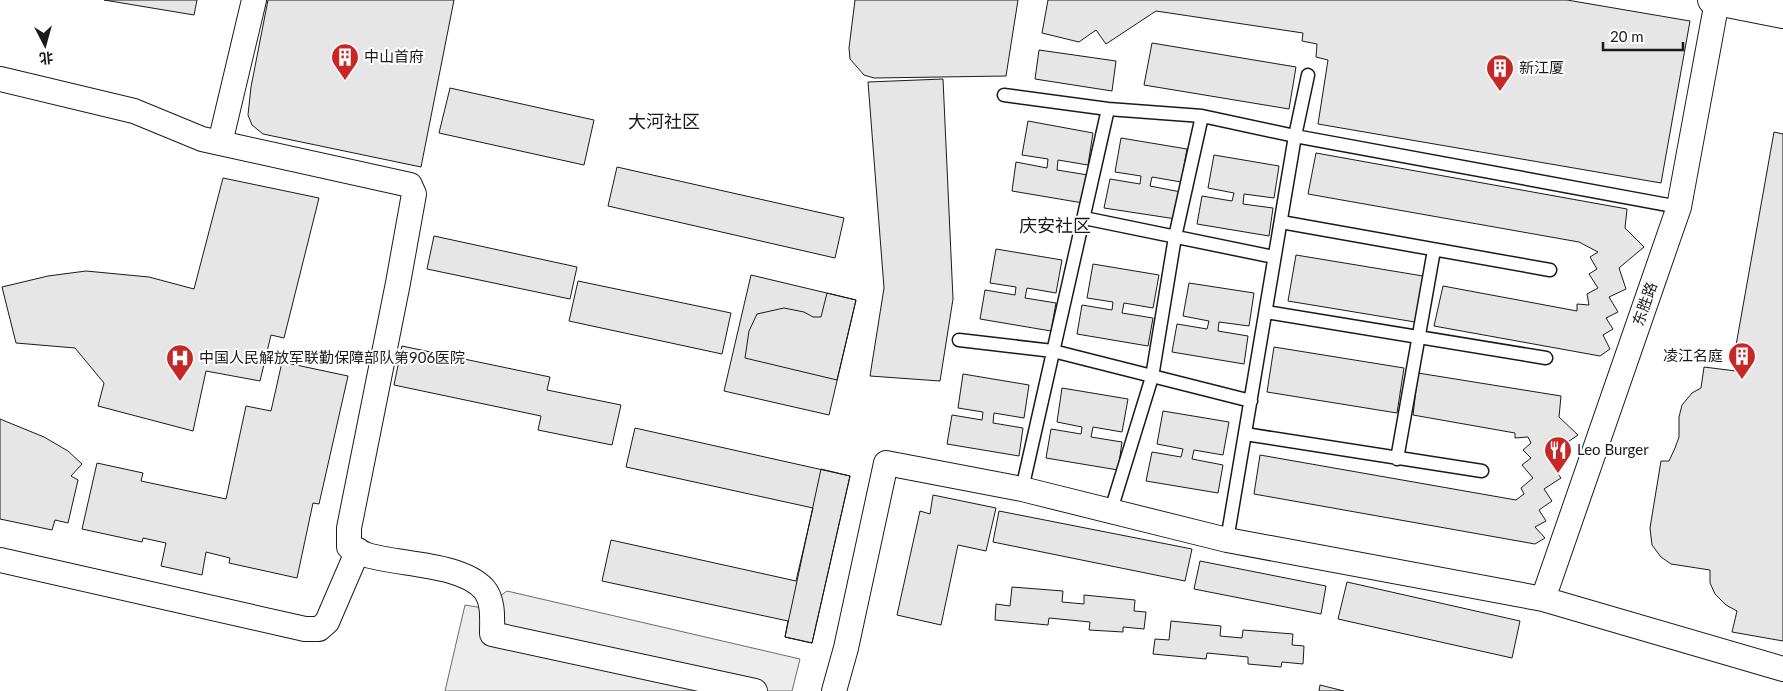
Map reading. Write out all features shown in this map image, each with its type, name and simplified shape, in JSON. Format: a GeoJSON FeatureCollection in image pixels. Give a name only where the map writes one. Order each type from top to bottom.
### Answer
{"type":"FeatureCollection","features":[{"type":"Feature","properties":{"kind":"main road"},"geometry":{"type":"LineString","coordinates":[[1715,0],[1783,14]]}},
{"type":"Feature","properties":{"kind":"street"},"geometry":{"type":"LineString","coordinates":[[220,143],[254,0]]}},
{"type":"Feature","properties":{"kind":"street","name":"东胜路"},"geometry":{"type":"LineString","coordinates":[[1543,599],[1678,207],[1715,0]]}},
{"type":"Feature","properties":{"kind":"street"},"geometry":{"type":"LineString","coordinates":[[0,79],[134,111],[202,139],[410,184],[414,194],[349,528],[349,547],[366,555],[451,572],[471,580],[485,590],[492,607],[492,634],[755,691]]}},
{"type":"Feature","properties":{"kind":"street"},"geometry":{"type":"LineString","coordinates":[[834,691],[846,648],[886,463],[1022,488],[1227,540],[1543,599],[1783,669]]}},
{"type":"Feature","properties":{"kind":"street"},"geometry":{"type":"LineString","coordinates":[[0,560],[305,629],[319,629],[327,622],[358,550]]}},
{"type":"Feature","properties":{"kind":"lane"},"geometry":{"type":"LineString","coordinates":[[1227,540],[1295,136],[1308,75]]}},
{"type":"Feature","properties":{"kind":"lane"},"geometry":{"type":"LineString","coordinates":[[1004,95],[1108,109],[1202,116],[1295,136],[1678,207]]}},
{"type":"Feature","properties":{"kind":"lane"},"geometry":{"type":"LineString","coordinates":[[1022,488],[1108,109]]}},
{"type":"Feature","properties":{"kind":"lane"},"geometry":{"type":"LineString","coordinates":[[1111,510],[1152,376],[1175,237],[1202,116]]}},
{"type":"Feature","properties":{"kind":"lane"},"geometry":{"type":"LineString","coordinates":[[1084,218],[1274,257]]}},
{"type":"Feature","properties":{"kind":"lane"},"geometry":{"type":"LineString","coordinates":[[1281,222],[1550,270]]}},
{"type":"Feature","properties":{"kind":"lane"},"geometry":{"type":"LineString","coordinates":[[1397,458],[1434,250]]}},
{"type":"Feature","properties":{"kind":"lane"},"geometry":{"type":"LineString","coordinates":[[1266,312],[1546,358]]}},
{"type":"Feature","properties":{"kind":"lane"},"geometry":{"type":"LineString","coordinates":[[959,340],[1053,351],[1251,401]]}},
{"type":"Feature","properties":{"kind":"lane"},"geometry":{"type":"LineString","coordinates":[[1245,434],[1482,471]]}},
{"type":"Feature","properties":{"kind":"shaded area"},"geometry":{"type":"Polygon","coordinates":[[[507,591],[800,659],[792,691],[445,691],[465,605],[483,608],[507,591]]]}},
{"type":"Feature","properties":{"kind":"building"},"geometry":{"type":"Polygon","coordinates":[[[104,0],[197,0],[194,15],[104,0]]]}},
{"type":"Feature","properties":{"kind":"building","name":"中山首府"},"geometry":{"type":"Polygon","coordinates":[[[268,0],[454,0],[421,167],[263,134],[252,125],[248,115],[251,87],[268,0]]]}},
{"type":"Feature","properties":{"kind":"building"},"geometry":{"type":"Polygon","coordinates":[[[855,0],[1018,0],[1006,76],[874,78],[864,75],[850,59],[849,48],[855,0]]]}},
{"type":"Feature","properties":{"kind":"building","name":"新江厦"},"geometry":{"type":"Polygon","coordinates":[[[1048,0],[1567,0],[1690,21],[1661,183],[1318,124],[1328,60],[1316,57],[1317,44],[1302,41],[1303,33],[1156,11],[1106,44],[1096,30],[1079,42],[1042,33],[1048,0]]]}},
{"type":"Feature","properties":{"kind":"building"},"geometry":{"type":"Polygon","coordinates":[[[1152,43],[1296,67],[1289,109],[1144,85],[1152,43]]]}},
{"type":"Feature","properties":{"kind":"building"},"geometry":{"type":"Polygon","coordinates":[[[1039,50],[1116,61],[1112,91],[1035,79],[1039,50]]]}},
{"type":"Feature","properties":{"kind":"building"},"geometry":{"type":"Polygon","coordinates":[[[943,79],[953,299],[940,381],[870,376],[884,288],[868,82],[943,79]]]}},
{"type":"Feature","properties":{"kind":"building"},"geometry":{"type":"Polygon","coordinates":[[[450,88],[594,120],[584,165],[439,133],[450,88]]]}},
{"type":"Feature","properties":{"kind":"building"},"geometry":{"type":"Polygon","coordinates":[[[1028,121],[1093,133],[1088,165],[1058,160],[1057,170],[1088,175],[1083,203],[1012,191],[1016,162],[1047,168],[1048,159],[1022,155],[1028,121]]]}},
{"type":"Feature","properties":{"kind":"building","name":"凌江名庭"},"geometry":{"type":"Polygon","coordinates":[[[1774,132],[1783,134],[1783,641],[1732,632],[1737,611],[1726,605],[1715,594],[1710,583],[1710,570],[1671,564],[1661,557],[1652,545],[1650,528],[1661,461],[1669,461],[1675,448],[1679,437],[1679,417],[1682,405],[1692,393],[1701,388],[1704,367],[1744,372],[1747,353],[1735,351],[1774,132]]]}},
{"type":"Feature","properties":{"kind":"building"},"geometry":{"type":"Polygon","coordinates":[[[1121,138],[1187,149],[1181,182],[1152,177],[1150,186],[1181,192],[1176,219],[1104,208],[1110,179],[1140,184],[1141,176],[1115,172],[1121,138]]]}},
{"type":"Feature","properties":{"kind":"building"},"geometry":{"type":"Polygon","coordinates":[[[1316,153],[1627,209],[1625,228],[1644,247],[1619,268],[1626,289],[1609,297],[1618,312],[1606,318],[1613,329],[1603,335],[1610,349],[1600,356],[1434,326],[1443,286],[1577,311],[1577,304],[1589,305],[1587,294],[1598,288],[1589,274],[1597,269],[1590,257],[1598,252],[1579,242],[1308,194],[1316,153]]]}},
{"type":"Feature","properties":{"kind":"building"},"geometry":{"type":"Polygon","coordinates":[[[1214,155],[1279,166],[1274,198],[1244,194],[1243,204],[1273,208],[1269,236],[1197,224],[1202,196],[1232,201],[1234,193],[1208,188],[1214,155]]]}},
{"type":"Feature","properties":{"kind":"building"},"geometry":{"type":"Polygon","coordinates":[[[617,167],[844,218],[835,258],[608,206],[617,167]]]}},
{"type":"Feature","properties":{"kind":"building"},"geometry":{"type":"Polygon","coordinates":[[[223,178],[319,198],[284,338],[271,335],[260,381],[206,371],[193,431],[98,406],[104,383],[75,348],[16,343],[2,287],[48,276],[86,271],[149,277],[194,289],[223,178]]]}},
{"type":"Feature","properties":{"kind":"building"},"geometry":{"type":"Polygon","coordinates":[[[434,236],[577,267],[570,299],[427,269],[434,236]]]}},
{"type":"Feature","properties":{"kind":"building"},"geometry":{"type":"Polygon","coordinates":[[[996,249],[1062,260],[1056,293],[1027,288],[1025,298],[1056,303],[1051,331],[980,319],[985,290],[1015,295],[1016,287],[990,283],[996,249]]]}},
{"type":"Feature","properties":{"kind":"building"},"geometry":{"type":"Polygon","coordinates":[[[1296,255],[1423,276],[1415,322],[1288,301],[1296,255]]]}},
{"type":"Feature","properties":{"kind":"building"},"geometry":{"type":"Polygon","coordinates":[[[1093,264],[1159,275],[1153,308],[1124,303],[1122,313],[1153,318],[1148,346],[1077,334],[1082,305],[1112,310],[1113,302],[1087,298],[1093,264]]]}},
{"type":"Feature","properties":{"kind":"building"},"geometry":{"type":"Polygon","coordinates":[[[751,275],[856,300],[829,415],[724,391],[751,275]]]}},
{"type":"Feature","properties":{"kind":"building"},"geometry":{"type":"Polygon","coordinates":[[[578,281],[731,313],[722,354],[569,321],[578,281]]]}},
{"type":"Feature","properties":{"kind":"building"},"geometry":{"type":"Polygon","coordinates":[[[1189,283],[1254,293],[1249,326],[1219,322],[1218,331],[1248,336],[1244,364],[1172,352],[1177,324],[1207,329],[1209,321],[1183,316],[1189,283]]]}},
{"type":"Feature","properties":{"kind":"building"},"geometry":{"type":"Polygon","coordinates":[[[827,293],[856,300],[837,380],[745,358],[749,331],[757,314],[784,308],[804,312],[813,317],[821,317],[827,293]]]}},
{"type":"Feature","properties":{"kind":"building"},"geometry":{"type":"Polygon","coordinates":[[[402,346],[550,377],[547,390],[621,405],[612,445],[538,430],[541,416],[394,385],[402,346]]]}},
{"type":"Feature","properties":{"kind":"building"},"geometry":{"type":"Polygon","coordinates":[[[1274,347],[1404,368],[1397,413],[1267,392],[1274,347]]]}},
{"type":"Feature","properties":{"kind":"building"},"geometry":{"type":"Polygon","coordinates":[[[282,362],[348,376],[319,504],[313,503],[297,578],[229,563],[230,558],[206,552],[202,575],[161,566],[166,543],[143,538],[142,542],[82,529],[97,463],[143,473],[141,481],[226,499],[246,406],[271,411],[282,362]]]}},
{"type":"Feature","properties":{"kind":"building"},"geometry":{"type":"Polygon","coordinates":[[[1418,373],[1561,396],[1559,417],[1578,435],[1550,454],[1557,462],[1552,466],[1561,478],[1544,489],[1552,501],[1539,510],[1546,521],[1535,527],[1545,538],[1535,544],[1254,494],[1260,455],[1516,500],[1524,494],[1521,488],[1533,478],[1522,465],[1531,458],[1523,450],[1531,443],[1528,437],[1515,438],[1515,433],[1413,415],[1418,373]]]}},
{"type":"Feature","properties":{"kind":"building"},"geometry":{"type":"Polygon","coordinates":[[[963,374],[1029,385],[1024,418],[994,413],[993,423],[1023,428],[1019,456],[947,444],[952,415],[982,420],[983,412],[958,408],[963,374]]]}},
{"type":"Feature","properties":{"kind":"building"},"geometry":{"type":"Polygon","coordinates":[[[1062,388],[1128,399],[1122,432],[1093,427],[1091,437],[1122,442],[1118,470],[1046,458],[1051,429],[1081,434],[1082,427],[1057,422],[1062,388]]]}},
{"type":"Feature","properties":{"kind":"building"},"geometry":{"type":"Polygon","coordinates":[[[1163,411],[1229,422],[1223,455],[1194,450],[1192,459],[1223,465],[1218,493],[1146,481],[1152,452],[1181,457],[1183,449],[1157,444],[1163,411]]]}},
{"type":"Feature","properties":{"kind":"building"},"geometry":{"type":"Polygon","coordinates":[[[0,419],[44,437],[68,451],[82,464],[71,476],[78,480],[68,523],[55,520],[52,530],[0,519],[0,419]]]}},
{"type":"Feature","properties":{"kind":"building"},"geometry":{"type":"Polygon","coordinates":[[[635,428],[850,476],[812,643],[785,637],[788,621],[602,581],[611,540],[796,581],[813,508],[626,467],[635,428]]]}},
{"type":"Feature","properties":{"kind":"building"},"geometry":{"type":"Polygon","coordinates":[[[821,469],[850,476],[812,643],[785,637],[821,469]]]}},
{"type":"Feature","properties":{"kind":"building"},"geometry":{"type":"Polygon","coordinates":[[[933,495],[996,508],[986,551],[958,545],[941,625],[897,615],[920,511],[930,514],[933,495]]]}},
{"type":"Feature","properties":{"kind":"building"},"geometry":{"type":"Polygon","coordinates":[[[999,511],[1192,549],[1185,581],[993,542],[999,511]]]}},
{"type":"Feature","properties":{"kind":"building"},"geometry":{"type":"Polygon","coordinates":[[[1200,561],[1326,586],[1321,614],[1194,589],[1200,561]]]}},
{"type":"Feature","properties":{"kind":"building"},"geometry":{"type":"Polygon","coordinates":[[[1347,582],[1520,621],[1512,658],[1338,619],[1347,582]]]}},
{"type":"Feature","properties":{"kind":"building"},"geometry":{"type":"Polygon","coordinates":[[[1012,587],[1063,591],[1062,602],[1084,604],[1084,595],[1135,600],[1134,611],[1146,612],[1144,629],[1123,627],[1123,632],[1089,630],[1090,622],[1049,618],[1048,625],[995,620],[996,604],[1010,606],[1012,587]]]}},
{"type":"Feature","properties":{"kind":"building"},"geometry":{"type":"Polygon","coordinates":[[[1171,621],[1221,626],[1220,636],[1242,638],[1243,630],[1293,634],[1292,645],[1304,646],[1303,664],[1282,662],[1281,667],[1248,664],[1248,657],[1207,653],[1206,659],[1153,654],[1155,639],[1169,640],[1171,621]]]}},
{"type":"Feature","properties":{"kind":"building"},"geometry":{"type":"Polygon","coordinates":[[[1320,685],[1344,691],[1319,691],[1320,685]]]}},
{"type":"Feature","properties":{"kind":"place","name":"中山首府"},"geometry":{"type":"Point","coordinates":[345,81]}},
{"type":"Feature","properties":{"kind":"place","name":"新江厦"},"geometry":{"type":"Point","coordinates":[1500,92]}},
{"type":"Feature","properties":{"kind":"place","name":"凌江名庭"},"geometry":{"type":"Point","coordinates":[1742,380]}},
{"type":"Feature","properties":{"kind":"place","name":"中国人民解放军联勤保障部队第906医院"},"geometry":{"type":"Point","coordinates":[180,382]}},
{"type":"Feature","properties":{"kind":"place","name":"Leo Burger"},"geometry":{"type":"Point","coordinates":[1558,474]}},
{"type":"Feature","properties":{"kind":"district","name":"大河社区"},"geometry":{"type":"Point","coordinates":[664,122]}},
{"type":"Feature","properties":{"kind":"district","name":"庆安社区"},"geometry":{"type":"Point","coordinates":[1055,226]}}]}
